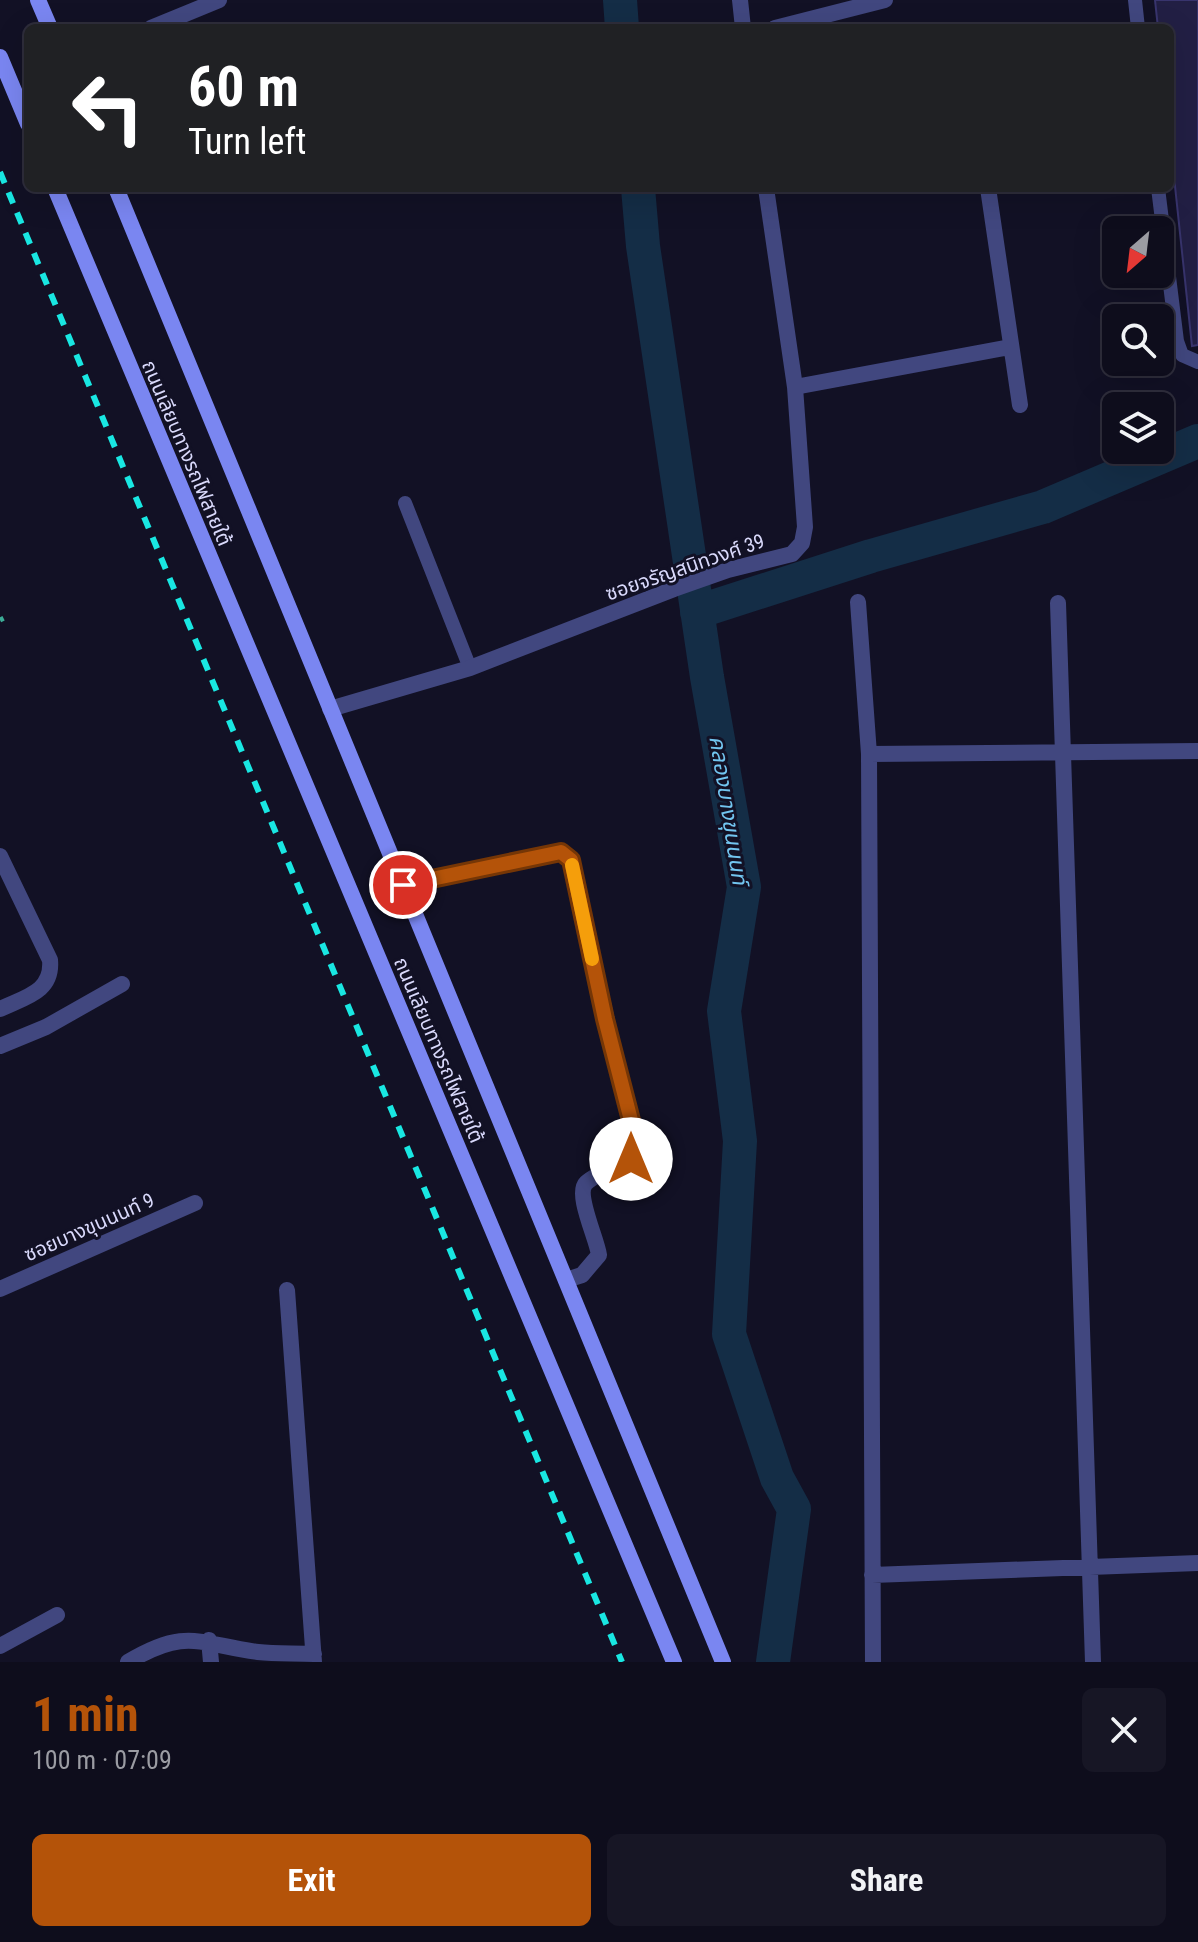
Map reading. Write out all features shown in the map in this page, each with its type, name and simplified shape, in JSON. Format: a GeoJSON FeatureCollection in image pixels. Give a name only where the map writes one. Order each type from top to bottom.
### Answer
{"type":"FeatureCollection","features":[{"type":"Feature","properties":{"kind":"main road"},"geometry":{"type":"LineString","coordinates":[[38,0],[48,24]]}},
{"type":"Feature","properties":{"kind":"main road"},"geometry":{"type":"LineString","coordinates":[[0,57],[24,114]]}},
{"type":"Feature","properties":{"kind":"main road","name":"ถนนเลียบทางรถไฟสายใต้"},"geometry":{"type":"LineString","coordinates":[[57,192],[674,1662]]}},
{"type":"Feature","properties":{"kind":"main road","name":"ถนนเลียบทางรถไฟสายใต้"},"geometry":{"type":"LineString","coordinates":[[118,192],[723,1662]]}},
{"type":"Feature","properties":{"kind":"street"},"geometry":{"type":"LineString","coordinates":[[182,22],[219,0]]}},
{"type":"Feature","properties":{"kind":"street"},"geometry":{"type":"LineString","coordinates":[[740,0],[743,24]]}},
{"type":"Feature","properties":{"kind":"street"},"geometry":{"type":"LineString","coordinates":[[791,24],[885,0]]}},
{"type":"Feature","properties":{"kind":"street","name":"ซอยจรัญสนิทวงศ์ 39"},"geometry":{"type":"LineString","coordinates":[[330,709],[470,668],[674,589],[728,570],[792,554],[802,543],[805,527],[795,387],[767,192]]}},
{"type":"Feature","properties":{"kind":"street"},"geometry":{"type":"LineString","coordinates":[[989,192],[1020,405]]}},
{"type":"Feature","properties":{"kind":"street"},"geometry":{"type":"LineString","coordinates":[[795,387],[1010,347]]}},
{"type":"Feature","properties":{"kind":"street"},"geometry":{"type":"LineString","coordinates":[[858,602],[869,754],[873,1662]]}},
{"type":"Feature","properties":{"kind":"street"},"geometry":{"type":"LineString","coordinates":[[1058,603],[1093,1662]]}},
{"type":"Feature","properties":{"kind":"street"},"geometry":{"type":"LineString","coordinates":[[869,754],[1198,751]]}},
{"type":"Feature","properties":{"kind":"street"},"geometry":{"type":"LineString","coordinates":[[403,885],[561,852],[571,860],[635,1146],[631,1159],[585,1184],[581,1192],[583,1203],[599,1255],[582,1275],[566,1280]]}},
{"type":"Feature","properties":{"kind":"street"},"geometry":{"type":"LineString","coordinates":[[0,856],[50,960],[51,975],[46,984],[30,995],[0,1009]]}},
{"type":"Feature","properties":{"kind":"street"},"geometry":{"type":"LineString","coordinates":[[0,1046],[46,1027],[122,984]]}},
{"type":"Feature","properties":{"kind":"street","name":"ซอยบางขุนนนท์ 9"},"geometry":{"type":"LineString","coordinates":[[0,1289],[195,1203]]}},
{"type":"Feature","properties":{"kind":"street"},"geometry":{"type":"LineString","coordinates":[[128,1662],[170,1643],[189,1639],[314,1658],[287,1290]]}},
{"type":"Feature","properties":{"kind":"street"},"geometry":{"type":"LineString","coordinates":[[872,1575],[1198,1563]]}},
{"type":"Feature","properties":{"kind":"street"},"geometry":{"type":"LineString","coordinates":[[0,1646],[57,1615]]}},
{"type":"Feature","properties":{"kind":"street"},"geometry":{"type":"LineString","coordinates":[[209,1640],[211,1662]]}},
{"type":"Feature","properties":{"kind":"lane"},"geometry":{"type":"LineString","coordinates":[[1135,0],[1138,24]]}},
{"type":"Feature","properties":{"kind":"lane"},"geometry":{"type":"LineString","coordinates":[[1158,192],[1177,341],[1182,355],[1198,362]]}},
{"type":"Feature","properties":{"kind":"lane"},"geometry":{"type":"LineString","coordinates":[[405,503],[470,668]]}},
{"type":"Feature","properties":{"kind":"path"},"geometry":{"type":"LineString","coordinates":[[0,620],[8,616]]}},
{"type":"Feature","properties":{"kind":"building"},"geometry":{"type":"Polygon","coordinates":[[[1155,0],[1198,0],[1198,345],[1192,346],[1174,177],[1174,24],[1158,24],[1155,0]]]}},
{"type":"Feature","properties":{"kind":"waterway","name":"คลองบางขุนนนท์"},"geometry":{"type":"LineString","coordinates":[[620,0],[622,24]]}},
{"type":"Feature","properties":{"kind":"waterway","name":"คลองบางขุนนนท์"},"geometry":{"type":"LineString","coordinates":[[638,192],[643,246],[707,677],[744,887],[724,1011],[740,1141],[729,1334],[777,1478],[794,1509],[773,1662]]}},
{"type":"Feature","properties":{"kind":"waterway"},"geometry":{"type":"LineString","coordinates":[[697,612],[871,556],[1043,507],[1198,441]]}},
{"type":"Feature","properties":{"kind":"railway"},"geometry":{"type":"LineString","coordinates":[[0,172],[622,1662]]}},
{"type":"Feature","properties":{"kind":"slow traffic"},"geometry":{"type":"LineString","coordinates":[[572,865],[592,959]]}},
{"type":"Feature","properties":{"kind":"route"},"geometry":{"type":"LineString","coordinates":[[403,885],[561,852],[571,860],[605,1019],[634,1132],[635,1146],[631,1159]]}}]}
